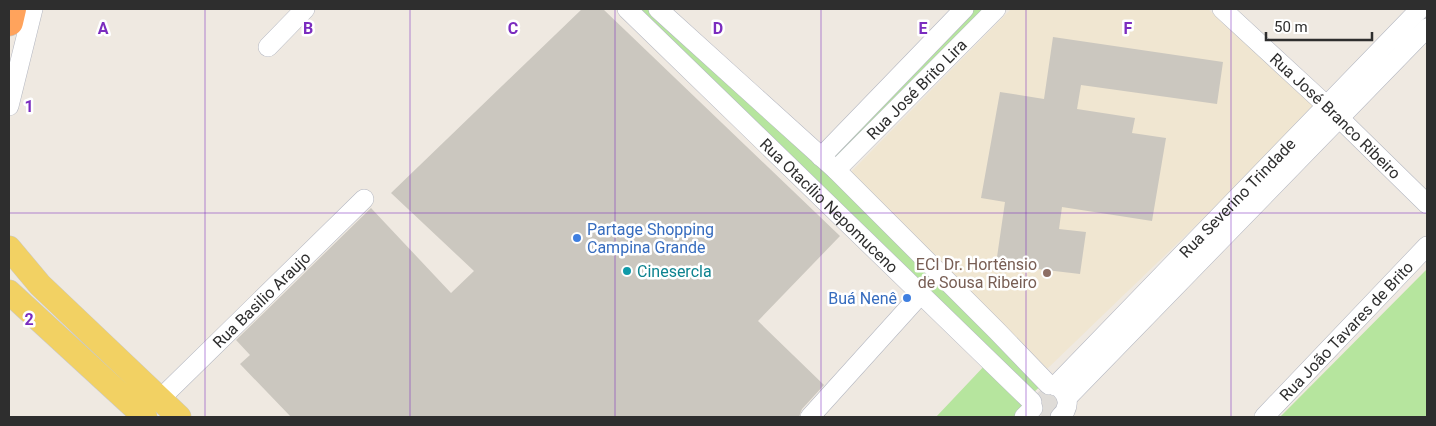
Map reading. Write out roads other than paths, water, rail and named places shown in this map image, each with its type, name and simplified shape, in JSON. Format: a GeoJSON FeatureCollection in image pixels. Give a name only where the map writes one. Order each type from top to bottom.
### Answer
{"type":"FeatureCollection","features":[{"type":"Feature","properties":{"kind":"highway"},"geometry":{"type":"LineString","coordinates":[[9,22],[12,9]]}},
{"type":"Feature","properties":{"kind":"main road"},"geometry":{"type":"LineString","coordinates":[[9,248],[40,285],[179,417]]}},
{"type":"Feature","properties":{"kind":"main road"},"geometry":{"type":"LineString","coordinates":[[9,292],[134,413]]}},
{"type":"Feature","properties":{"kind":"street"},"geometry":{"type":"LineString","coordinates":[[9,106],[33,9]]}},
{"type":"Feature","properties":{"kind":"street"},"geometry":{"type":"LineString","coordinates":[[268,46],[305,9]]}},
{"type":"Feature","properties":{"kind":"street","name":"Rua Otacílio Nepomuceno"},"geometry":{"type":"LineString","coordinates":[[627,9],[921,294],[1032,411]]}},
{"type":"Feature","properties":{"kind":"street","name":"Rua Otacílio Nepomuceno"},"geometry":{"type":"LineString","coordinates":[[658,9],[836,170],[997,331],[1063,401]]}},
{"type":"Feature","properties":{"kind":"street","name":"Rua José Brito Lira"},"geometry":{"type":"LineString","coordinates":[[821,157],[964,9]]}},
{"type":"Feature","properties":{"kind":"street","name":"Rua José Brito Lira"},"geometry":{"type":"LineString","coordinates":[[836,170],[996,9]]}},
{"type":"Feature","properties":{"kind":"street","name":"Rua José Branco Ribeiro"},"geometry":{"type":"LineString","coordinates":[[1222,9],[1333,111],[1427,204]]}},
{"type":"Feature","properties":{"kind":"street","name":"Rua Severino Trindade"},"geometry":{"type":"LineString","coordinates":[[1032,411],[1033,397],[1039,389],[1063,401],[1333,111],[1420,9]]}},
{"type":"Feature","properties":{"kind":"street","name":"Rua Severino Trindade"},"geometry":{"type":"LineString","coordinates":[[1333,111],[1427,28]]}},
{"type":"Feature","properties":{"kind":"street","name":"Rua Basilio Araujo"},"geometry":{"type":"LineString","coordinates":[[160,399],[364,199]]}},
{"type":"Feature","properties":{"kind":"street","name":"Rua João Tavares de Brito"},"geometry":{"type":"LineString","coordinates":[[1264,417],[1427,246]]}},
{"type":"Feature","properties":{"kind":"street"},"geometry":{"type":"LineString","coordinates":[[810,417],[921,294]]}},
{"type":"Feature","properties":{"kind":"place","name":"Partage Shopping Campina Grande"},"geometry":{"type":"Point","coordinates":[577,238]}},
{"type":"Feature","properties":{"kind":"place","name":"Cinesercla"},"geometry":{"type":"Point","coordinates":[627,271]}},
{"type":"Feature","properties":{"kind":"place","name":"ECI Dr. Hortênsio de Sousa Ribeiro"},"geometry":{"type":"Point","coordinates":[1047,273]}},
{"type":"Feature","properties":{"kind":"place","name":"Buá Nenê"},"geometry":{"type":"Point","coordinates":[907,298]}}]}
